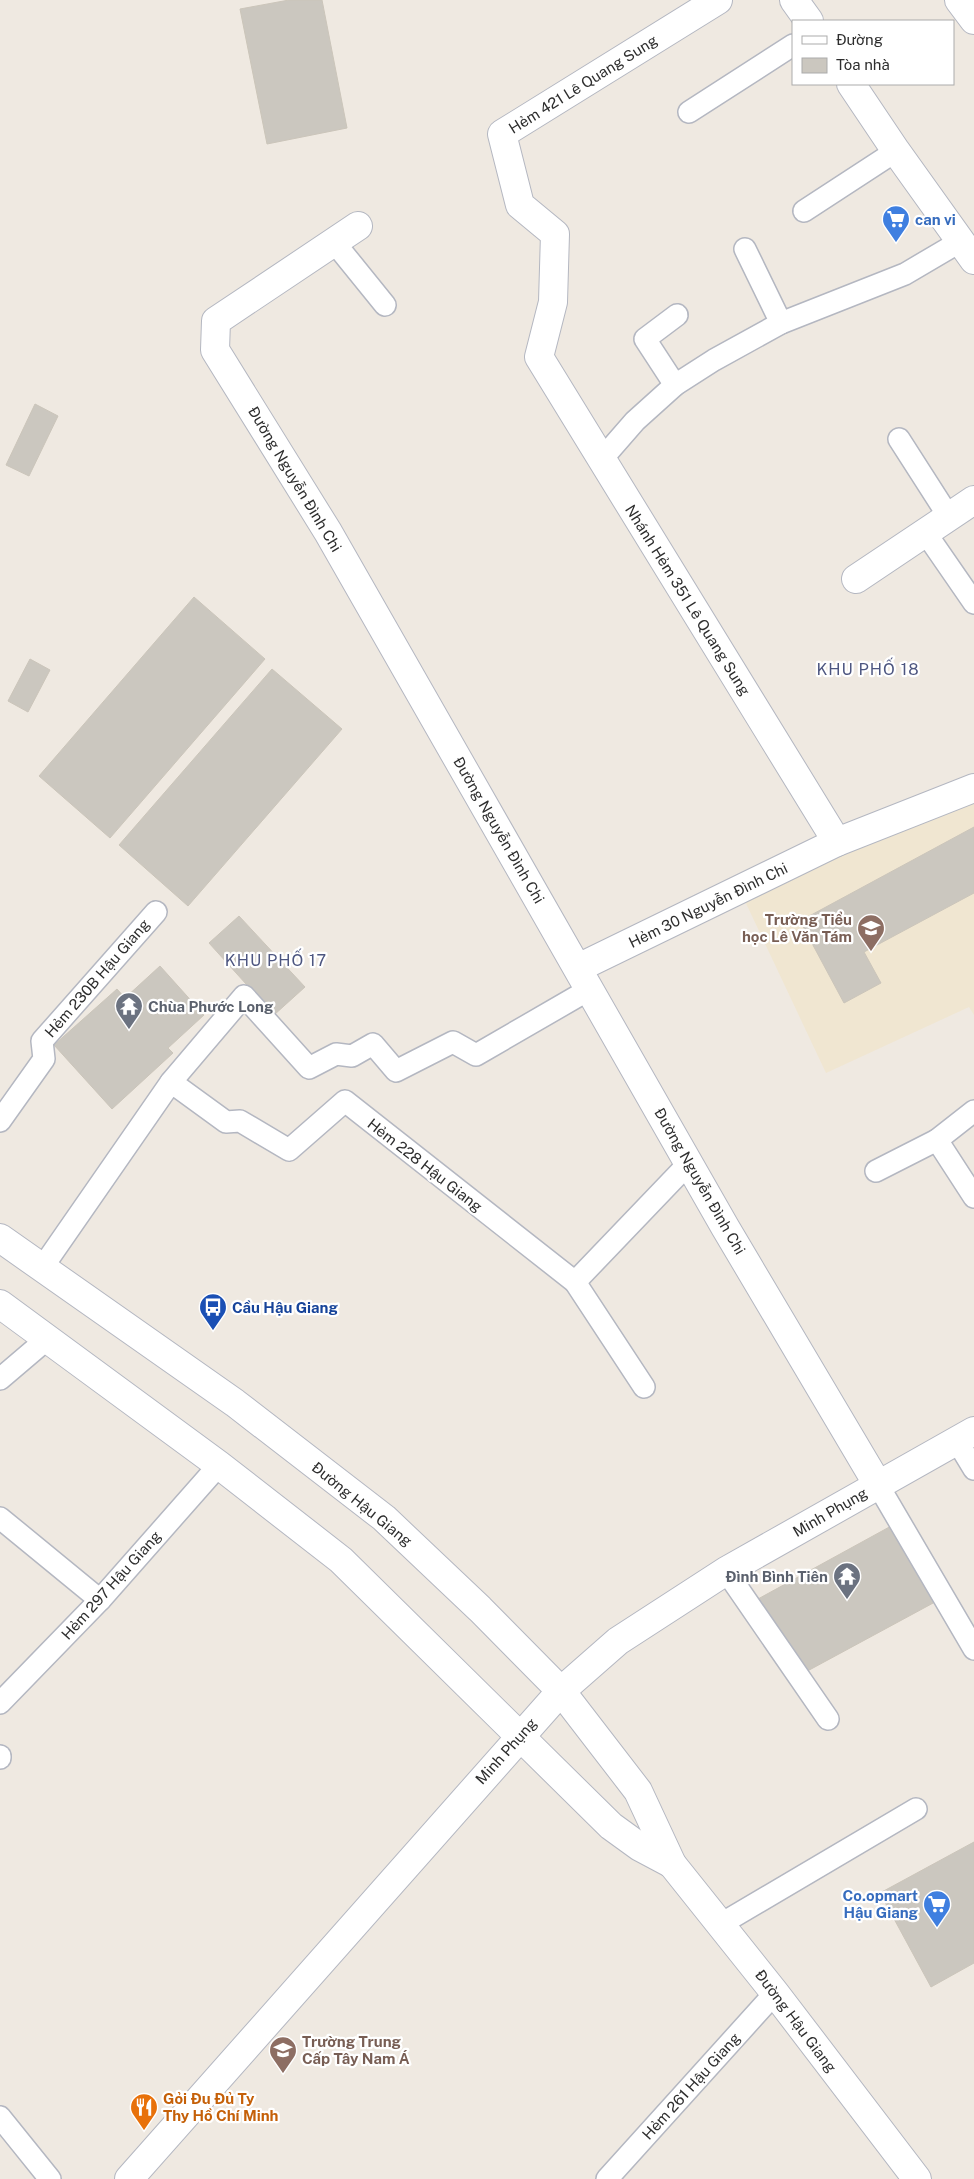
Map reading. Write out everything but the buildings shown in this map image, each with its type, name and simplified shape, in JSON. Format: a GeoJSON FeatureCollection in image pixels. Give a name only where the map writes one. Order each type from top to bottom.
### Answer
{"type":"FeatureCollection","features":[{"type":"Feature","properties":{"kind":"street","name":"Hẻm 421 Lê Quang Sung"},"geometry":{"type":"LineString","coordinates":[[538,357],[553,302],[556,234],[520,206],[502,134],[718,0]]}},
{"type":"Feature","properties":{"kind":"street"},"geometry":{"type":"LineString","coordinates":[[794,0],[808,20]]}},
{"type":"Feature","properties":{"kind":"street"},"geometry":{"type":"LineString","coordinates":[[852,85],[967,250]]}},
{"type":"Feature","properties":{"kind":"street","name":"Đường Nguyễn Đình Chi"},"geometry":{"type":"LineString","coordinates":[[358,226],[216,321],[215,350],[333,540],[689,1163],[878,1485]]}},
{"type":"Feature","properties":{"kind":"street","name":"Nhánh Hẻm 351 Lê Quang Sung"},"geometry":{"type":"LineString","coordinates":[[538,357],[837,842]]}},
{"type":"Feature","properties":{"kind":"street"},"geometry":{"type":"LineString","coordinates":[[856,580],[974,500]]}},
{"type":"Feature","properties":{"kind":"street","name":"Hẻm 30 Nguyễn Đình Chi"},"geometry":{"type":"LineString","coordinates":[[584,979],[837,842],[974,788]]}},
{"type":"Feature","properties":{"kind":"street","name":"Đường Hậu Giang"},"geometry":{"type":"LineString","coordinates":[[0,1238],[235,1404],[384,1518],[480,1609],[561,1691],[638,1791],[672,1864],[775,1992],[910,2177]]}},
{"type":"Feature","properties":{"kind":"street","name":"Đường Hậu Giang"},"geometry":{"type":"LineString","coordinates":[[0,1304],[219,1465],[341,1560],[611,1826],[640,1846],[672,1864]]}},
{"type":"Feature","properties":{"kind":"street","name":"Minh Phụng"},"geometry":{"type":"LineString","coordinates":[[130,2179],[519,1736],[561,1691],[618,1641],[726,1572],[966,1436]]}},
{"type":"Feature","properties":{"kind":"lane"},"geometry":{"type":"LineString","coordinates":[[689,112],[792,46]]}},
{"type":"Feature","properties":{"kind":"lane"},"geometry":{"type":"LineString","coordinates":[[804,211],[896,151]]}},
{"type":"Feature","properties":{"kind":"lane"},"geometry":{"type":"LineString","coordinates":[[334,242],[386,305]]}},
{"type":"Feature","properties":{"kind":"lane"},"geometry":{"type":"LineString","coordinates":[[745,249],[781,322]]}},
{"type":"Feature","properties":{"kind":"lane"},"geometry":{"type":"LineString","coordinates":[[601,460],[635,421],[675,385],[781,322],[967,250]]}},
{"type":"Feature","properties":{"kind":"lane"},"geometry":{"type":"LineString","coordinates":[[675,385],[644,339],[677,315]]}},
{"type":"Feature","properties":{"kind":"lane"},"geometry":{"type":"LineString","coordinates":[[900,439],[949,517]]}},
{"type":"Feature","properties":{"kind":"lane"},"geometry":{"type":"LineString","coordinates":[[925,532],[974,604]]}},
{"type":"Feature","properties":{"kind":"lane","name":"Hẻm 230B Hậu Giang"},"geometry":{"type":"LineString","coordinates":[[0,1122],[44,1059],[42,1041],[156,912]]}},
{"type":"Feature","properties":{"kind":"lane"},"geometry":{"type":"LineString","coordinates":[[42,1268],[171,1082],[244,996],[309,1068],[336,1054],[352,1056],[373,1044],[396,1071],[453,1042],[476,1055],[584,979]]}},
{"type":"Feature","properties":{"kind":"lane","name":"Hẻm 228 Hậu Giang"},"geometry":{"type":"LineString","coordinates":[[171,1082],[226,1122],[240,1121],[289,1150],[344,1100],[575,1282],[644,1387]]}},
{"type":"Feature","properties":{"kind":"lane"},"geometry":{"type":"LineString","coordinates":[[876,1171],[937,1140],[974,1111]]}},
{"type":"Feature","properties":{"kind":"lane"},"geometry":{"type":"LineString","coordinates":[[937,1140],[974,1198]]}},
{"type":"Feature","properties":{"kind":"lane"},"geometry":{"type":"LineString","coordinates":[[575,1282],[689,1163]]}},
{"type":"Feature","properties":{"kind":"lane"},"geometry":{"type":"LineString","coordinates":[[0,1379],[47,1339]]}},
{"type":"Feature","properties":{"kind":"lane"},"geometry":{"type":"LineString","coordinates":[[966,1436],[974,1470]]}},
{"type":"Feature","properties":{"kind":"lane","name":"Hẻm 297 Hậu Giang"},"geometry":{"type":"LineString","coordinates":[[0,1704],[100,1600],[219,1465]]}},
{"type":"Feature","properties":{"kind":"lane"},"geometry":{"type":"LineString","coordinates":[[878,1485],[974,1649]]}},
{"type":"Feature","properties":{"kind":"lane"},"geometry":{"type":"LineString","coordinates":[[0,1518],[100,1600]]}},
{"type":"Feature","properties":{"kind":"lane"},"geometry":{"type":"LineString","coordinates":[[726,1572],[828,1719]]}},
{"type":"Feature","properties":{"kind":"lane"},"geometry":{"type":"LineString","coordinates":[[720,1924],[916,1809]]}},
{"type":"Feature","properties":{"kind":"lane","name":"Hẻm 261 Hậu Giang"},"geometry":{"type":"LineString","coordinates":[[607,2179],[775,1992]]}},
{"type":"Feature","properties":{"kind":"lane"},"geometry":{"type":"LineString","coordinates":[[0,2117],[50,2179]]}},
{"type":"Feature","properties":{"kind":"shaded area","name":"Trường Tiểu học Lê Văn Tám"},"geometry":{"type":"Polygon","coordinates":[[[974,800],[974,1015],[969,1007],[826,1073],[743,897],[974,800]]]}},
{"type":"Feature","properties":{"kind":"place","name":"can vi"},"geometry":{"type":"Point","coordinates":[896,243]}},
{"type":"Feature","properties":{"kind":"place","name":"Trường Tiểu học Lê Văn Tám"},"geometry":{"type":"Point","coordinates":[871,952]}},
{"type":"Feature","properties":{"kind":"place","name":"Chùa Phước Long"},"geometry":{"type":"Point","coordinates":[129,1030]}},
{"type":"Feature","properties":{"kind":"place","name":"Cầu Hậu Giang"},"geometry":{"type":"Point","coordinates":[213,1331]}},
{"type":"Feature","properties":{"kind":"place","name":"Đình Bình Tiên"},"geometry":{"type":"Point","coordinates":[847,1600]}},
{"type":"Feature","properties":{"kind":"place","name":"Co.opmart Hậu Giang"},"geometry":{"type":"Point","coordinates":[937,1928]}},
{"type":"Feature","properties":{"kind":"place","name":"Trường Trung Cấp Tây Nam Á"},"geometry":{"type":"Point","coordinates":[283,2074]}},
{"type":"Feature","properties":{"kind":"place","name":"Gỏi Đu Đủ Ty Thy Hồ Chí Minh"},"geometry":{"type":"Point","coordinates":[144,2131]}},
{"type":"Feature","properties":{"kind":"district","name":"KHU PHỐ 18"},"geometry":{"type":"Point","coordinates":[868,669]}},
{"type":"Feature","properties":{"kind":"district","name":"KHU PHỐ 17"},"geometry":{"type":"Point","coordinates":[276,960]}}]}
